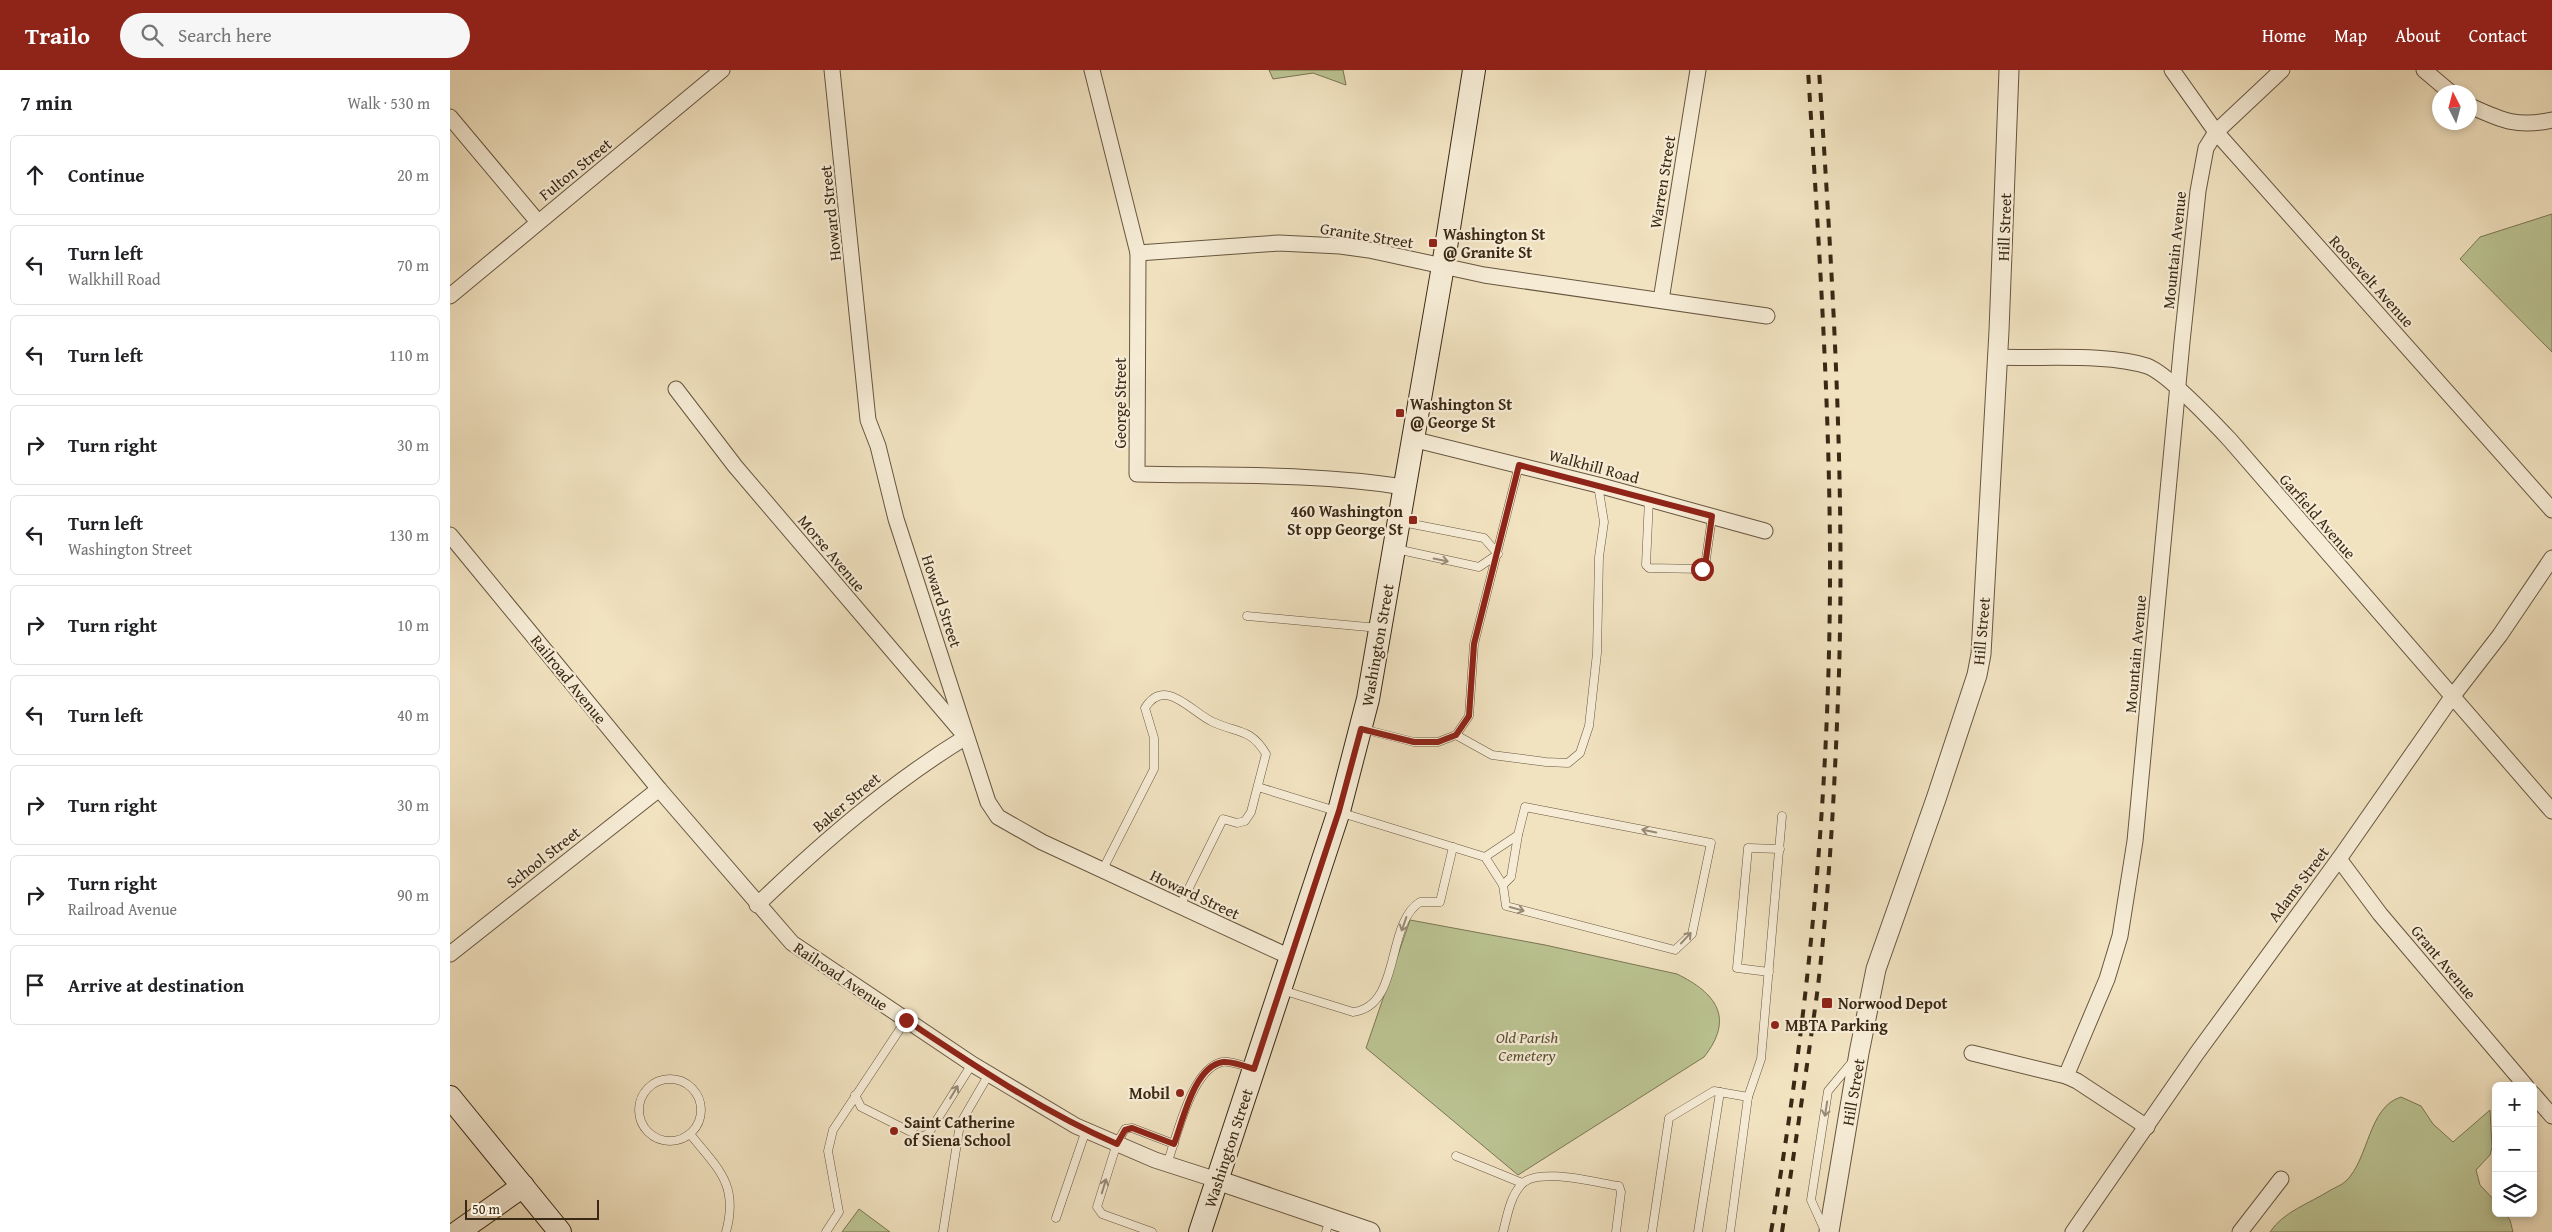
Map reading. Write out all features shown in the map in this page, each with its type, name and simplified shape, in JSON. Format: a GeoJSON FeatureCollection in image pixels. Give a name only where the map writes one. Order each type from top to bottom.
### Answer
{"type":"FeatureCollection","features":[{"type":"Feature","properties":{"kind":"main road","name":"Washington Street"},"geometry":{"type":"LineString","coordinates":[[1200,1232],[1339,811],[1361,729],[1394,549],[1474,70]]}},
{"type":"Feature","properties":{"kind":"main road"},"geometry":{"type":"LineString","coordinates":[[450,1097],[560,1232]]}},
{"type":"Feature","properties":{"kind":"main road"},"geometry":{"type":"LineString","coordinates":[[458,1232],[523,1186]]}},
{"type":"Feature","properties":{"kind":"street","name":"Fulton Street"},"geometry":{"type":"LineString","coordinates":[[450,296],[722,70]]}},
{"type":"Feature","properties":{"kind":"street","name":"Howard Street"},"geometry":{"type":"LineString","coordinates":[[832,70],[868,420],[878,446],[896,519],[988,802],[998,817],[1042,842],[1290,957]]}},
{"type":"Feature","properties":{"kind":"street","name":"George Street"},"geometry":{"type":"LineString","coordinates":[[1092,70],[1138,253],[1136,474],[1297,478],[1374,482],[1404,487]]}},
{"type":"Feature","properties":{"kind":"street","name":"Warren Street"},"geometry":{"type":"LineString","coordinates":[[1661,300],[1698,70]]}},
{"type":"Feature","properties":{"kind":"street","name":"Hill Street"},"geometry":{"type":"LineString","coordinates":[[1827,1232],[1876,969],[1936,799],[1980,661],[1998,357],[2009,70]]}},
{"type":"Feature","properties":{"kind":"street","name":"Roosevelt Avenue"},"geometry":{"type":"LineString","coordinates":[[2172,70],[2216,132],[2552,510]]}},
{"type":"Feature","properties":{"kind":"street"},"geometry":{"type":"LineString","coordinates":[[2216,132],[2282,70]]}},
{"type":"Feature","properties":{"kind":"street"},"geometry":{"type":"LineString","coordinates":[[2424,70],[2442,85]]}},
{"type":"Feature","properties":{"kind":"street"},"geometry":{"type":"LineString","coordinates":[[2477,109],[2506,122],[2528,123],[2552,120]]}},
{"type":"Feature","properties":{"kind":"street"},"geometry":{"type":"LineString","coordinates":[[450,117],[538,222]]}},
{"type":"Feature","properties":{"kind":"street","name":"Mountain Avenue"},"geometry":{"type":"LineString","coordinates":[[2066,1076],[2107,979],[2120,936],[2135,841],[2177,388],[2198,191],[2206,148],[2216,132]]}},
{"type":"Feature","properties":{"kind":"street","name":"Granite Street"},"geometry":{"type":"LineString","coordinates":[[1138,253],[1312,243],[1369,250],[1484,275],[1767,316]]}},
{"type":"Feature","properties":{"kind":"street","name":"Garfield Avenue"},"geometry":{"type":"LineString","coordinates":[[1998,357],[2115,360],[2149,367],[2177,388],[2230,440],[2552,811]]}},
{"type":"Feature","properties":{"kind":"street","name":"Morse Avenue"},"geometry":{"type":"LineString","coordinates":[[676,389],[735,466],[966,737]]}},
{"type":"Feature","properties":{"kind":"street","name":"Walkhill Road"},"geometry":{"type":"LineString","coordinates":[[1412,439],[1598,485],[1765,531]]}},
{"type":"Feature","properties":{"kind":"street","name":"Railroad Avenue"},"geometry":{"type":"LineString","coordinates":[[450,535],[659,789],[792,944],[972,1064],[1086,1130],[1167,1164],[1217,1180],[1328,1225],[1370,1232]]}},
{"type":"Feature","properties":{"kind":"street","name":"Adams Street"},"geometry":{"type":"LineString","coordinates":[[2073,1232],[2197,1053],[2339,859],[2452,696],[2500,635],[2552,558]]}},
{"type":"Feature","properties":{"kind":"street","name":"Baker Street"},"geometry":{"type":"LineString","coordinates":[[757,905],[876,797],[930,758],[966,737]]}},
{"type":"Feature","properties":{"kind":"street","name":"School Street"},"geometry":{"type":"LineString","coordinates":[[450,954],[659,789]]}},
{"type":"Feature","properties":{"kind":"street","name":"Grant Avenue"},"geometry":{"type":"LineString","coordinates":[[2339,859],[2380,914],[2523,1082]]}},
{"type":"Feature","properties":{"kind":"street"},"geometry":{"type":"LineString","coordinates":[[1972,1053],[2066,1076],[2077,1081],[2147,1127]]}},
{"type":"Feature","properties":{"kind":"street"},"geometry":{"type":"LineString","coordinates":[[2537,1099],[2552,1116]]}},
{"type":"Feature","properties":{"kind":"street"},"geometry":{"type":"LineString","coordinates":[[2240,1232],[2281,1179]]}},
{"type":"Feature","properties":{"kind":"lane"},"geometry":{"type":"LineString","coordinates":[[1361,729],[1414,742],[1438,742],[1456,735],[1469,716],[1474,644],[1519,465]]}},
{"type":"Feature","properties":{"kind":"lane"},"geometry":{"type":"LineString","coordinates":[[1456,735],[1492,755],[1546,762],[1568,762],[1580,753],[1589,726],[1598,653],[1599,557],[1604,522],[1598,485]]}},
{"type":"Feature","properties":{"kind":"lane"},"geometry":{"type":"LineString","coordinates":[[1649,499],[1646,565],[1649,568],[1702,569],[1705,566],[1712,516]]}},
{"type":"Feature","properties":{"kind":"lane"},"geometry":{"type":"LineString","coordinates":[[1398,521],[1484,538],[1498,554]]}},
{"type":"Feature","properties":{"kind":"lane"},"geometry":{"type":"LineString","coordinates":[[1394,549],[1479,567],[1498,554]]}},
{"type":"Feature","properties":{"kind":"lane"},"geometry":{"type":"LineString","coordinates":[[1246,616],[1380,628]]}},
{"type":"Feature","properties":{"kind":"lane"},"geometry":{"type":"LineString","coordinates":[[1102,871],[1154,770],[1154,738],[1145,715],[1145,708],[1150,700],[1160,694],[1177,698],[1213,722],[1250,734],[1259,742],[1266,754],[1251,812],[1245,821],[1237,823],[1223,820],[1180,906]]}},
{"type":"Feature","properties":{"kind":"lane"},"geometry":{"type":"LineString","coordinates":[[1258,787],[1485,857],[1503,885],[1506,906],[1675,950],[1692,934],[1711,843],[1525,807],[1511,878],[1503,885]]}},
{"type":"Feature","properties":{"kind":"lane"},"geometry":{"type":"LineString","coordinates":[[1730,1232],[1748,1097],[1762,1059],[1782,816]]}},
{"type":"Feature","properties":{"kind":"lane"},"geometry":{"type":"LineString","coordinates":[[1485,857],[1518,835]]}},
{"type":"Feature","properties":{"kind":"lane"},"geometry":{"type":"LineString","coordinates":[[1279,989],[1353,1012],[1364,1009],[1380,995],[1407,914],[1420,902],[1440,902],[1453,847]]}},
{"type":"Feature","properties":{"kind":"lane"},"geometry":{"type":"LineString","coordinates":[[1769,972],[1737,968],[1748,848],[1780,849]]}},
{"type":"Feature","properties":{"kind":"lane"},"geometry":{"type":"LineString","coordinates":[[826,1232],[839,1212],[828,1151],[833,1130],[906,1020]]}},
{"type":"Feature","properties":{"kind":"lane"},"geometry":{"type":"LineString","coordinates":[[1167,1164],[1196,1084],[1203,1074],[1217,1064],[1224,1062],[1254,1069]]}},
{"type":"Feature","properties":{"kind":"lane"},"geometry":{"type":"LineString","coordinates":[[855,1096],[861,1107],[921,1136],[928,1134],[972,1064]]}},
{"type":"Feature","properties":{"kind":"lane"},"geometry":{"type":"LineString","coordinates":[[943,1232],[960,1124],[989,1074]]}},
{"type":"Feature","properties":{"kind":"lane"},"geometry":{"type":"LineString","coordinates":[[671,1079],[682,1081],[690,1087],[700,1105],[698,1121],[690,1134],[669,1141],[658,1139],[642,1125],[639,1103],[651,1085],[661,1080],[671,1079]]}},
{"type":"Feature","properties":{"kind":"lane"},"geometry":{"type":"LineString","coordinates":[[1652,1232],[1670,1118],[1714,1090],[1748,1097]]}},
{"type":"Feature","properties":{"kind":"lane"},"geometry":{"type":"LineString","coordinates":[[1698,1232],[1720,1092]]}},
{"type":"Feature","properties":{"kind":"lane"},"geometry":{"type":"LineString","coordinates":[[1152,1232],[1102,1214],[1097,1207],[1117,1144],[1125,1130],[1132,1128],[1174,1144]]}},
{"type":"Feature","properties":{"kind":"lane"},"geometry":{"type":"LineString","coordinates":[[1056,1218],[1086,1130]]}},
{"type":"Feature","properties":{"kind":"lane"},"geometry":{"type":"LineString","coordinates":[[690,1134],[719,1169],[730,1193],[731,1212],[726,1232]]}},
{"type":"Feature","properties":{"kind":"lane"},"geometry":{"type":"LineString","coordinates":[[1456,1156],[1522,1183]]}},
{"type":"Feature","properties":{"kind":"lane"},"geometry":{"type":"LineString","coordinates":[[1503,1232],[1516,1192],[1522,1183],[1528,1179],[1549,1176],[1619,1186],[1621,1192],[1616,1232]]}},
{"type":"Feature","properties":{"kind":"green space"},"geometry":{"type":"Polygon","coordinates":[[[1269,70],[1343,70],[1346,85],[1313,73],[1273,79],[1269,70]]]}},
{"type":"Feature","properties":{"kind":"green space"},"geometry":{"type":"Polygon","coordinates":[[[2552,214],[2552,352],[2460,259],[2480,237],[2552,214]]]}},
{"type":"Feature","properties":{"kind":"green space","name":"Old Parish Cemetery"},"geometry":{"type":"Polygon","coordinates":[[[1410,920],[1545,945],[1677,974],[1691,981],[1711,998],[1717,1008],[1718,1030],[1713,1043],[1704,1057],[1518,1175],[1366,1048],[1410,920]]]}},
{"type":"Feature","properties":{"kind":"green space"},"geometry":{"type":"Polygon","coordinates":[[[2401,1097],[2421,1106],[2433,1124],[2453,1142],[2490,1110],[2492,1147],[2490,1155],[2476,1170],[2480,1185],[2492,1198],[2492,1217],[2508,1217],[2513,1232],[2270,1232],[2289,1213],[2346,1181],[2360,1160],[2375,1122],[2390,1103],[2401,1097]]]}},
{"type":"Feature","properties":{"kind":"green space"},"geometry":{"type":"Polygon","coordinates":[[[859,1209],[890,1232],[842,1232],[859,1209]]]}},
{"type":"Feature","properties":{"kind":"railway"},"geometry":{"type":"LineString","coordinates":[[1771,1232],[1797,1063],[1807,977],[1816,892],[1827,721],[1830,550],[1828,430],[1808,70]]}},
{"type":"Feature","properties":{"kind":"railway"},"geometry":{"type":"LineString","coordinates":[[1782,1232],[1822,954],[1836,753],[1839,673],[1839,447],[1833,296],[1819,70]]}},
{"type":"Feature","properties":{"kind":"place","name":"Washington St @ Granite St"},"geometry":{"type":"Point","coordinates":[1433,243]}},
{"type":"Feature","properties":{"kind":"place","name":"Washington St @ George St"},"geometry":{"type":"Point","coordinates":[1400,413]}},
{"type":"Feature","properties":{"kind":"place","name":"460 Washington St opp George St"},"geometry":{"type":"Point","coordinates":[1413,520]}},
{"type":"Feature","properties":{"kind":"place","name":"Norwood Depot"},"geometry":{"type":"Point","coordinates":[1827,1003]}},
{"type":"Feature","properties":{"kind":"place","name":"MBTA Parking"},"geometry":{"type":"Point","coordinates":[1775,1025]}},
{"type":"Feature","properties":{"kind":"place","name":"Mobil"},"geometry":{"type":"Point","coordinates":[1180,1093]}},
{"type":"Feature","properties":{"kind":"place","name":"Saint Catherine of Siena School"},"geometry":{"type":"Point","coordinates":[894,1131]}},
{"type":"Feature","properties":{"kind":"route"},"geometry":{"type":"LineString","coordinates":[[906,1020],[1013,1090],[1076,1126],[1117,1144],[1125,1130],[1132,1128],[1174,1144],[1196,1084],[1203,1074],[1217,1064],[1224,1062],[1254,1069],[1339,811],[1361,729],[1414,742],[1438,742],[1456,735],[1469,716],[1474,644],[1479,619],[1512,499],[1519,465],[1712,516],[1705,566],[1702,569]]}}]}
